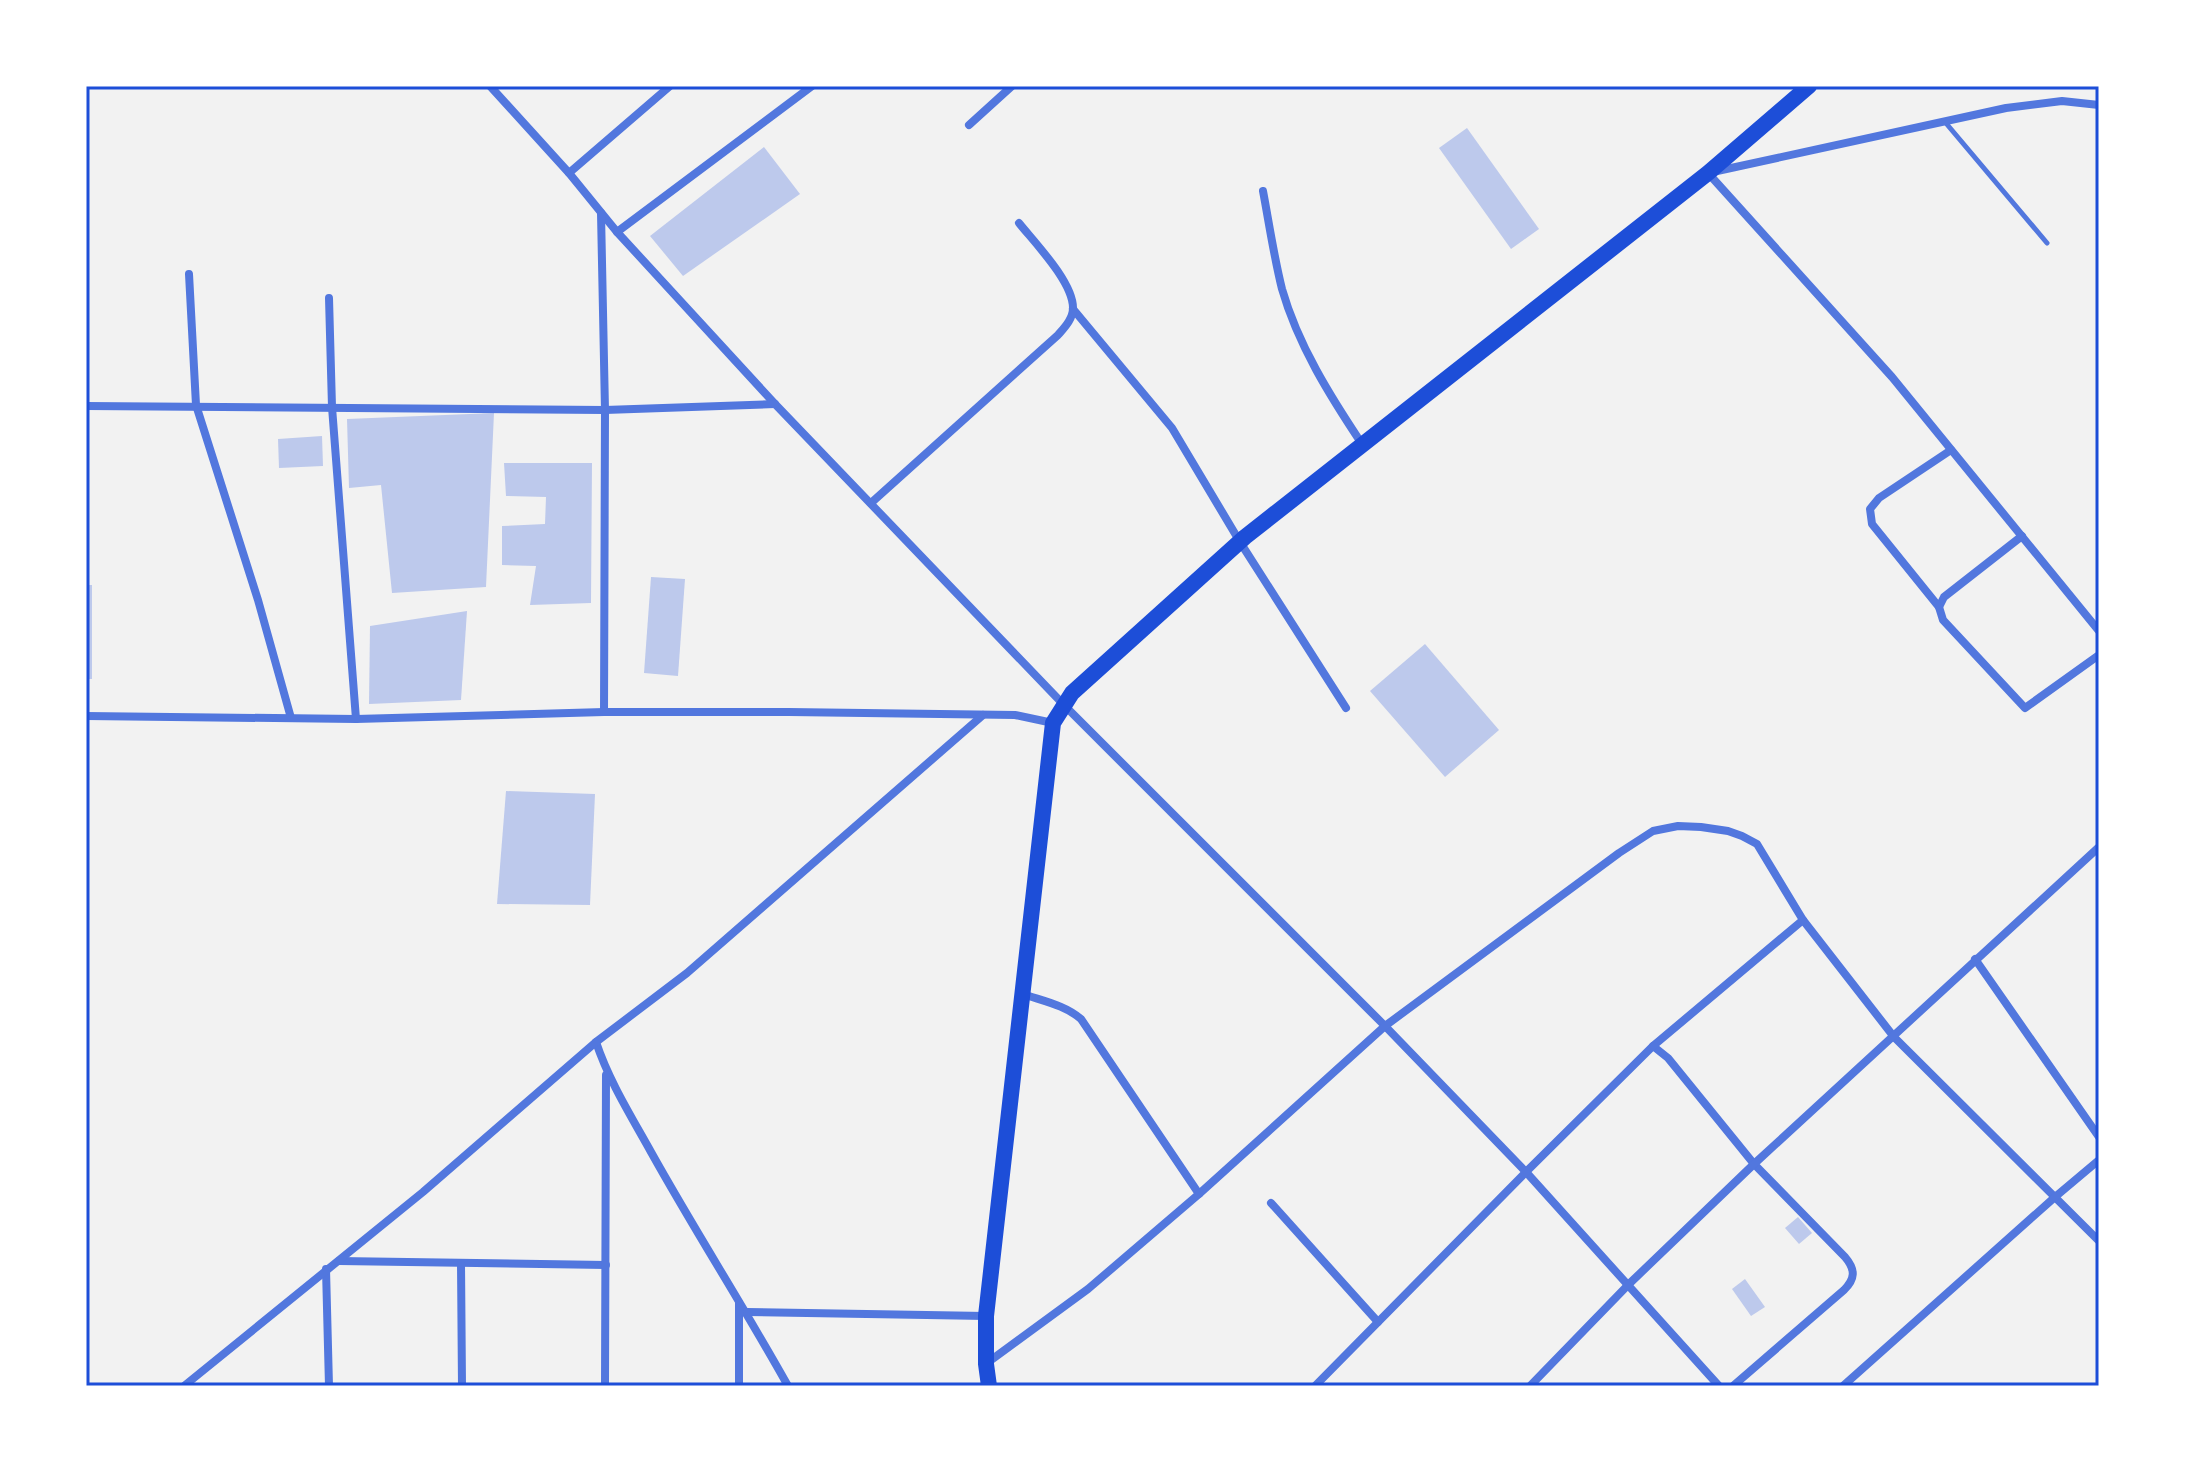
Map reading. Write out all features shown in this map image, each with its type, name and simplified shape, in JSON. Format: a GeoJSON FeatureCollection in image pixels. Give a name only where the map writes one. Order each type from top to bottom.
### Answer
{"type":"FeatureCollection","features":[{"type":"Feature","properties":{"kind":"main road"},"geometry":{"type":"LineString","coordinates":[[989,1386],[986,1316],[1053,723],[1063,704],[1240,542],[1708,173],[1809,86]]}},
{"type":"Feature","properties":{"kind":"street"},"geometry":{"type":"LineString","coordinates":[[490,86],[569,173],[617,232],[775,404],[1063,704],[1385,1026],[1526,1172],[1719,1386]]}},
{"type":"Feature","properties":{"kind":"street"},"geometry":{"type":"LineString","coordinates":[[569,173],[670,86]]}},
{"type":"Feature","properties":{"kind":"street"},"geometry":{"type":"LineString","coordinates":[[617,232],[812,86]]}},
{"type":"Feature","properties":{"kind":"street"},"geometry":{"type":"LineString","coordinates":[[969,125],[1012,86]]}},
{"type":"Feature","properties":{"kind":"street"},"geometry":{"type":"LineString","coordinates":[[2099,105],[2062,101],[2006,108],[1708,173],[1892,377],[2099,631]]}},
{"type":"Feature","properties":{"kind":"street"},"geometry":{"type":"LineString","coordinates":[[1263,191],[1282,289],[1291,315],[1335,403],[1363,445]]}},
{"type":"Feature","properties":{"kind":"street"},"geometry":{"type":"LineString","coordinates":[[601,212],[605,410],[604,712]]}},
{"type":"Feature","properties":{"kind":"street"},"geometry":{"type":"LineString","coordinates":[[1019,223],[1065,282],[1073,309],[1172,428],[1240,542],[1346,708]]}},
{"type":"Feature","properties":{"kind":"street"},"geometry":{"type":"LineString","coordinates":[[189,274],[196,405],[258,600],[291,718]]}},
{"type":"Feature","properties":{"kind":"street"},"geometry":{"type":"LineString","coordinates":[[329,298],[332,407],[356,719]]}},
{"type":"Feature","properties":{"kind":"street"},"geometry":{"type":"LineString","coordinates":[[871,503],[1058,335],[1068,324],[1073,309]]}},
{"type":"Feature","properties":{"kind":"street"},"geometry":{"type":"LineString","coordinates":[[86,406],[605,410],[775,404]]}},
{"type":"Feature","properties":{"kind":"street"},"geometry":{"type":"LineString","coordinates":[[1951,450],[1879,498],[1870,509],[1872,524],[1939,607],[1943,620],[2025,708],[2099,655]]}},
{"type":"Feature","properties":{"kind":"street"},"geometry":{"type":"LineString","coordinates":[[1939,607],[1944,597],[2022,536]]}},
{"type":"Feature","properties":{"kind":"street"},"geometry":{"type":"LineString","coordinates":[[86,716],[356,719],[604,712],[789,712],[1015,715],[1053,723]]}},
{"type":"Feature","properties":{"kind":"street"},"geometry":{"type":"LineString","coordinates":[[189,1384],[423,1192],[596,1042],[687,973],[983,715]]}},
{"type":"Feature","properties":{"kind":"street"},"geometry":{"type":"LineString","coordinates":[[986,1364],[1088,1289],[1199,1194],[1385,1026],[1619,853],[1643,837],[1663,828],[1678,826],[1701,827],[1742,836],[1757,844],[1803,920],[1894,1037],[2099,1241]]}},
{"type":"Feature","properties":{"kind":"street"},"geometry":{"type":"LineString","coordinates":[[1530,1386],[1629,1284],[1754,1164],[2099,847]]}},
{"type":"Feature","properties":{"kind":"street"},"geometry":{"type":"LineString","coordinates":[[1315,1386],[1653,1046],[1803,920]]}},
{"type":"Feature","properties":{"kind":"street"},"geometry":{"type":"LineString","coordinates":[[1975,959],[2099,1137]]}},
{"type":"Feature","properties":{"kind":"street"},"geometry":{"type":"LineString","coordinates":[[1022,994],[1072,1011],[1081,1019],[1199,1194]]}},
{"type":"Feature","properties":{"kind":"street"},"geometry":{"type":"LineString","coordinates":[[596,1042],[606,1071],[690,1223],[747,1312],[788,1386]]}},
{"type":"Feature","properties":{"kind":"street"},"geometry":{"type":"LineString","coordinates":[[1653,1046],[1668,1058],[1754,1164],[1845,1257],[1854,1273],[1844,1290],[1733,1386]]}},
{"type":"Feature","properties":{"kind":"street"},"geometry":{"type":"LineString","coordinates":[[605,1386],[606,1071]]}},
{"type":"Feature","properties":{"kind":"street"},"geometry":{"type":"LineString","coordinates":[[1843,1386],[2099,1160]]}},
{"type":"Feature","properties":{"kind":"street"},"geometry":{"type":"LineString","coordinates":[[1271,1203],[1378,1322]]}},
{"type":"Feature","properties":{"kind":"street"},"geometry":{"type":"LineString","coordinates":[[338,1261],[606,1265]]}},
{"type":"Feature","properties":{"kind":"street"},"geometry":{"type":"LineString","coordinates":[[461,1263],[462,1386]]}},
{"type":"Feature","properties":{"kind":"street"},"geometry":{"type":"LineString","coordinates":[[326,1269],[329,1386]]}},
{"type":"Feature","properties":{"kind":"street"},"geometry":{"type":"LineString","coordinates":[[739,1300],[739,1386]]}},
{"type":"Feature","properties":{"kind":"street"},"geometry":{"type":"LineString","coordinates":[[747,1312],[986,1316]]}},
{"type":"Feature","properties":{"kind":"lane"},"geometry":{"type":"LineString","coordinates":[[1945,121],[2047,243]]}},
{"type":"Feature","properties":{"kind":"building"},"geometry":{"type":"Polygon","coordinates":[[[1467,128],[1539,229],[1511,249],[1439,148],[1467,128]]]}},
{"type":"Feature","properties":{"kind":"building"},"geometry":{"type":"Polygon","coordinates":[[[764,147],[800,194],[683,276],[650,236],[764,147]]]}},
{"type":"Feature","properties":{"kind":"building"},"geometry":{"type":"Polygon","coordinates":[[[494,413],[486,587],[392,593],[381,485],[349,488],[347,419],[494,413]]]}},
{"type":"Feature","properties":{"kind":"building"},"geometry":{"type":"Polygon","coordinates":[[[322,436],[323,466],[279,468],[278,439],[322,436]]]}},
{"type":"Feature","properties":{"kind":"building"},"geometry":{"type":"Polygon","coordinates":[[[504,463],[592,463],[591,603],[530,605],[536,566],[502,565],[502,526],[545,524],[546,497],[506,496],[504,463]]]}},
{"type":"Feature","properties":{"kind":"building"},"geometry":{"type":"Polygon","coordinates":[[[651,577],[685,579],[678,676],[644,673],[651,577]]]}},
{"type":"Feature","properties":{"kind":"building"},"geometry":{"type":"Polygon","coordinates":[[[86,585],[92,585],[92,679],[86,679],[86,585]]]}},
{"type":"Feature","properties":{"kind":"building"},"geometry":{"type":"Polygon","coordinates":[[[467,611],[461,700],[369,704],[370,626],[467,611]]]}},
{"type":"Feature","properties":{"kind":"building"},"geometry":{"type":"Polygon","coordinates":[[[1425,644],[1499,730],[1445,777],[1370,691],[1425,644]]]}},
{"type":"Feature","properties":{"kind":"building"},"geometry":{"type":"Polygon","coordinates":[[[506,791],[595,794],[590,905],[497,904],[506,791]]]}},
{"type":"Feature","properties":{"kind":"building"},"geometry":{"type":"Polygon","coordinates":[[[1798,1217],[1812,1233],[1799,1244],[1785,1228],[1798,1217]]]}},
{"type":"Feature","properties":{"kind":"building"},"geometry":{"type":"Polygon","coordinates":[[[1745,1279],[1765,1307],[1751,1316],[1732,1289],[1745,1279]]]}}]}
